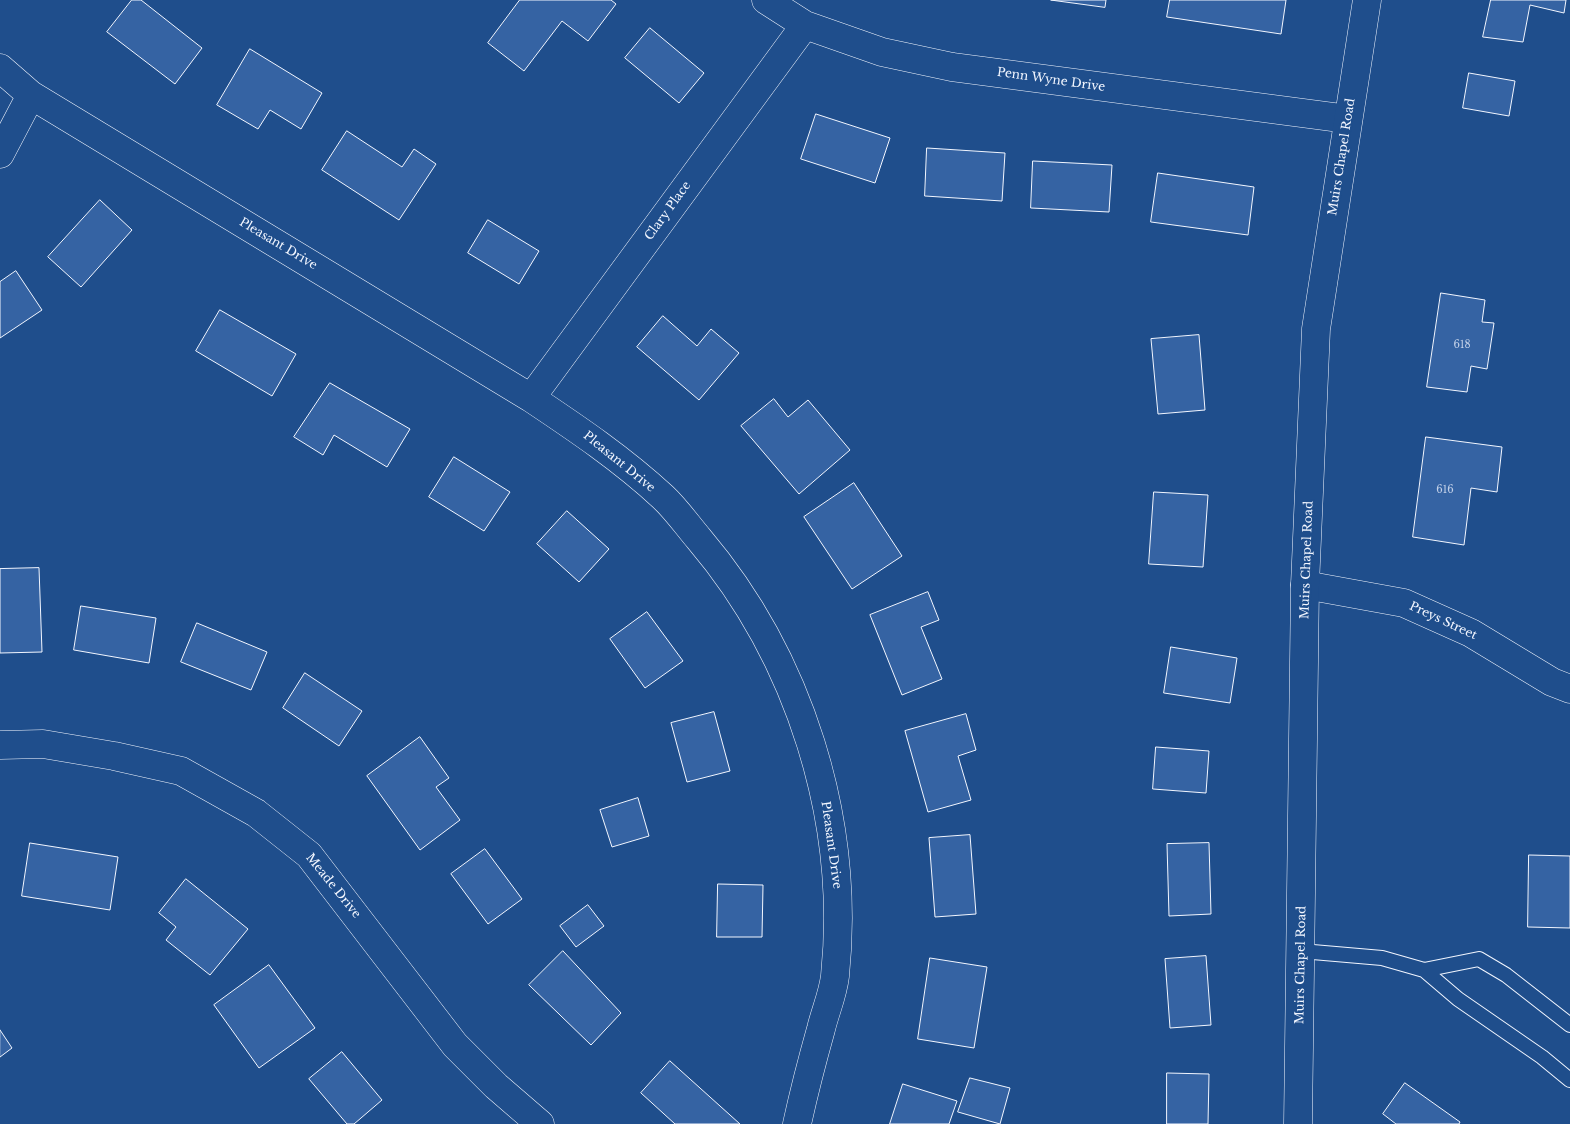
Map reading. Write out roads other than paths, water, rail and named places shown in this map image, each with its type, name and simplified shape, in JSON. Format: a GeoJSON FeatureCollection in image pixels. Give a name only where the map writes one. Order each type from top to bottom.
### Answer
{"type":"FeatureCollection","features":[{"type":"Feature","properties":{"kind":"street","name":"Penn Wyne Drive"},"geometry":{"type":"LineString","coordinates":[[766,0],[805,25],[882,52],[952,67],[1348,119]]}},
{"type":"Feature","properties":{"kind":"street","name":"Muirs Chapel Road"},"geometry":{"type":"LineString","coordinates":[[1298,1124],[1302,951],[1305,585],[1316,328],[1367,0]]}},
{"type":"Feature","properties":{"kind":"street","name":"Clary Place"},"geometry":{"type":"LineString","coordinates":[[531,398],[805,25]]}},
{"type":"Feature","properties":{"kind":"street","name":"Pleasant Drive"},"geometry":{"type":"LineString","coordinates":[[0,68],[31,95],[531,398],[596,441],[664,498],[720,564],[764,630],[806,724],[828,810],[838,890],[835,978],[806,1080],[797,1124]]}},
{"type":"Feature","properties":{"kind":"street"},"geometry":{"type":"LineString","coordinates":[[0,154],[31,95]]}},
{"type":"Feature","properties":{"kind":"street","name":"Preys Street"},"geometry":{"type":"LineString","coordinates":[[1305,585],[1404,603],[1471,633],[1552,682],[1570,688]]}},
{"type":"Feature","properties":{"kind":"street","name":"Meade Drive"},"geometry":{"type":"LineString","coordinates":[[0,745],[43,744],[114,756],[181,771],[256,812],[310,855],[455,1045],[496,1086],[540,1124]]}},
{"type":"Feature","properties":{"kind":"lane"},"geometry":{"type":"LineString","coordinates":[[1302,951],[1382,958],[1424,970],[1458,999],[1542,1057],[1570,1080]]}},
{"type":"Feature","properties":{"kind":"lane"},"geometry":{"type":"LineString","coordinates":[[1424,970],[1479,959],[1506,975],[1570,1025]]}}]}
